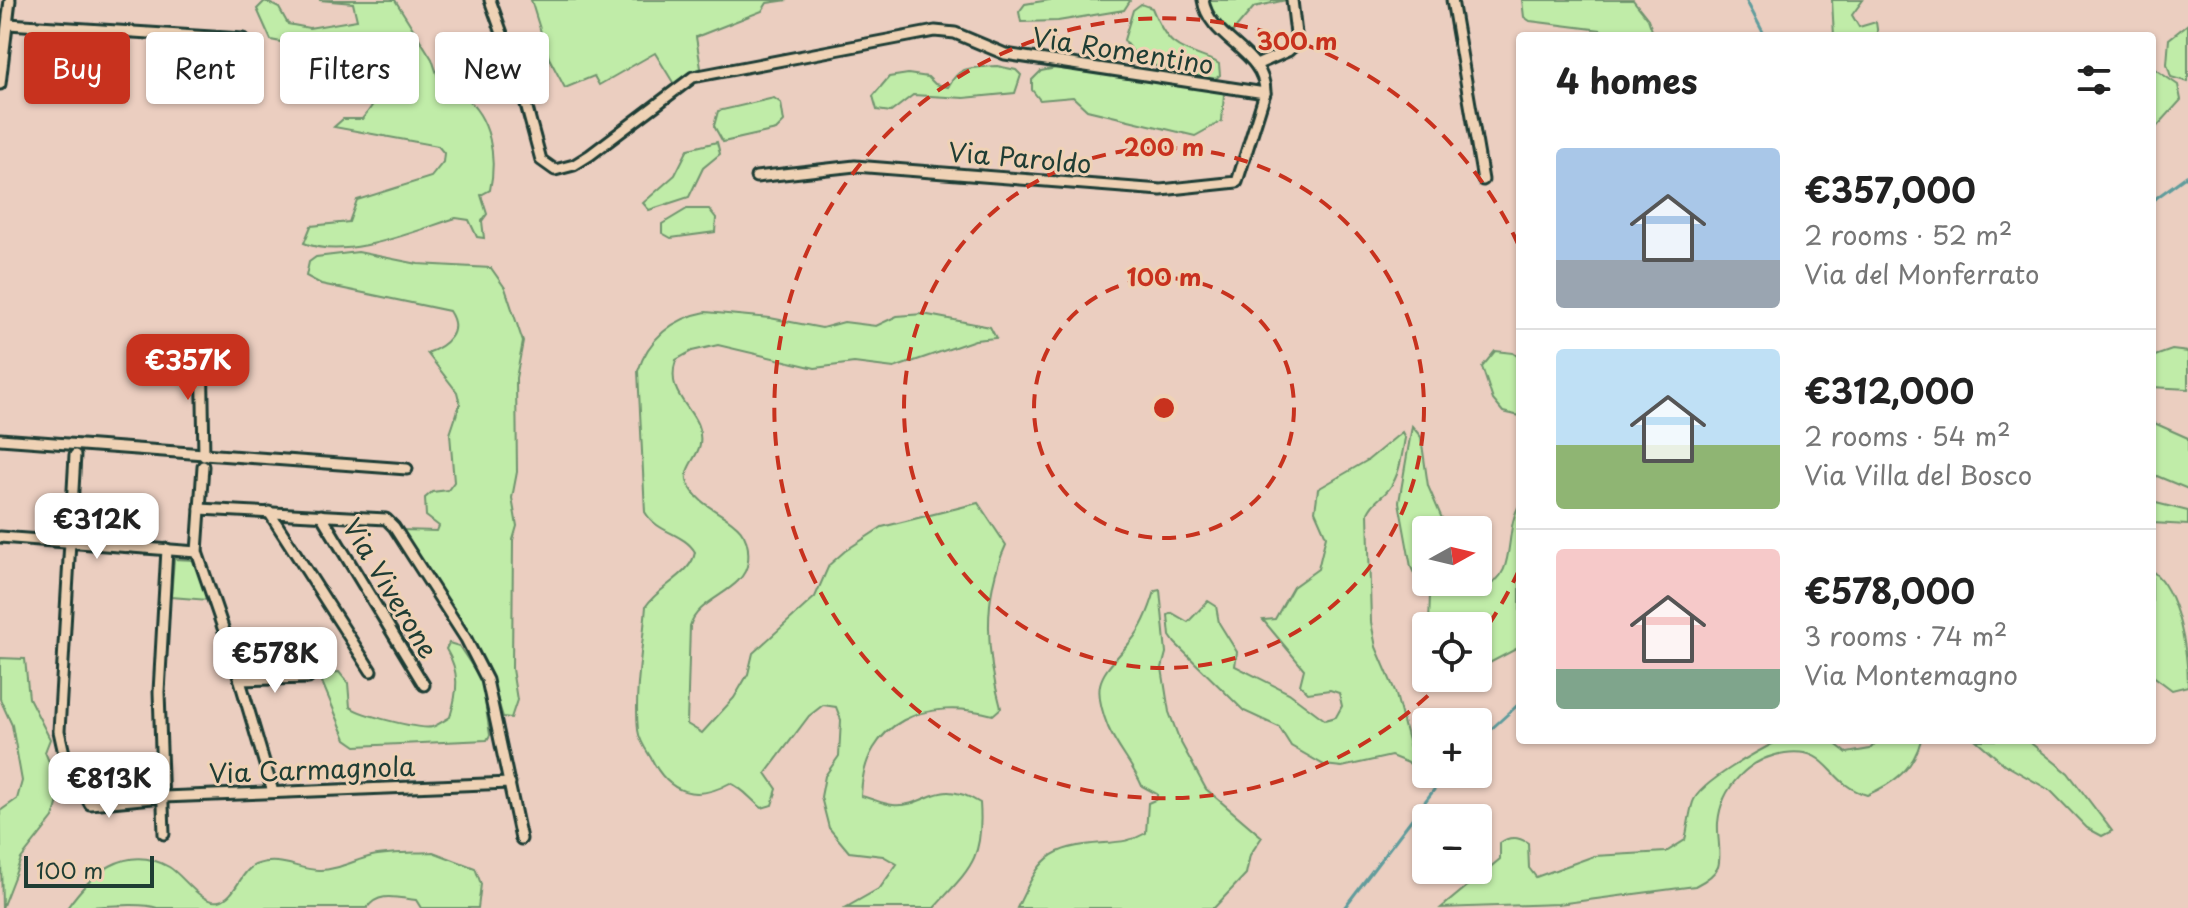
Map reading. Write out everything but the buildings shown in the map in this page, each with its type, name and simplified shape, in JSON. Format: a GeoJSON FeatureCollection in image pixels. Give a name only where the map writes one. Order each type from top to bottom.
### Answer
{"type":"FeatureCollection","features":[{"type":"Feature","properties":{"kind":"street"},"geometry":{"type":"LineString","coordinates":[[0,84],[10,0]]}},
{"type":"Feature","properties":{"kind":"street","name":"Via Romentino"},"geometry":{"type":"LineString","coordinates":[[490,0],[521,86],[541,160],[555,170],[574,165],[590,155],[693,77],[935,31],[955,33],[1005,54],[1265,93],[1263,77],[1256,65],[1210,21],[1203,0]]}},
{"type":"Feature","properties":{"kind":"street"},"geometry":{"type":"LineString","coordinates":[[1256,65],[1288,51],[1297,43],[1292,0]]}},
{"type":"Feature","properties":{"kind":"street"},"geometry":{"type":"LineString","coordinates":[[1452,0],[1483,180]]}},
{"type":"Feature","properties":{"kind":"street"},"geometry":{"type":"LineString","coordinates":[[8,24],[146,33]]}},
{"type":"Feature","properties":{"kind":"street","name":"Via Paroldo"},"geometry":{"type":"LineString","coordinates":[[756,177],[855,166],[1161,190],[1237,182],[1265,93]]}},
{"type":"Feature","properties":{"kind":"street"},"geometry":{"type":"LineString","coordinates":[[202,347],[203,461],[197,552],[273,792]]}},
{"type":"Feature","properties":{"kind":"street"},"geometry":{"type":"LineString","coordinates":[[0,439],[203,461],[407,469]]}},
{"type":"Feature","properties":{"kind":"street","name":"Via Carmagnola"},"geometry":{"type":"LineString","coordinates":[[75,455],[59,702],[65,758],[92,805],[163,797],[510,783]]}},
{"type":"Feature","properties":{"kind":"street"},"geometry":{"type":"LineString","coordinates":[[200,509],[386,519],[394,527],[482,668],[492,694],[521,839]]}},
{"type":"Feature","properties":{"kind":"street"},"geometry":{"type":"LineString","coordinates":[[269,512],[371,671]]}},
{"type":"Feature","properties":{"kind":"street","name":"Via Viverone"},"geometry":{"type":"LineString","coordinates":[[321,515],[424,685]]}},
{"type":"Feature","properties":{"kind":"street"},"geometry":{"type":"LineString","coordinates":[[0,537],[197,552]]}},
{"type":"Feature","properties":{"kind":"street"},"geometry":{"type":"LineString","coordinates":[[164,834],[159,692],[167,549]]}},
{"type":"Feature","properties":{"kind":"street"},"geometry":{"type":"LineString","coordinates":[[240,680],[308,678]]}},
{"type":"Feature","properties":{"kind":"green space"},"geometry":{"type":"Polygon","coordinates":[[[319,0],[395,0],[415,32],[280,32],[280,42],[271,40],[257,9],[265,1],[279,8],[288,24],[309,28],[357,20],[353,3],[319,0]]]}},
{"type":"Feature","properties":{"kind":"green space"},"geometry":{"type":"Polygon","coordinates":[[[531,0],[788,0],[767,3],[762,11],[696,37],[701,68],[674,84],[655,53],[599,85],[594,76],[565,88],[549,58],[549,32],[541,32],[531,0]]]}},
{"type":"Feature","properties":{"kind":"green space"},"geometry":{"type":"Polygon","coordinates":[[[1049,0],[1130,1],[1124,10],[1058,21],[1021,22],[1019,12],[1025,4],[1049,0]]]}},
{"type":"Feature","properties":{"kind":"green space"},"geometry":{"type":"Polygon","coordinates":[[[1208,0],[1286,0],[1254,7],[1231,34],[1212,14],[1208,0]]]}},
{"type":"Feature","properties":{"kind":"green space"},"geometry":{"type":"Polygon","coordinates":[[[1522,0],[1633,0],[1648,19],[1653,32],[1604,32],[1530,21],[1524,17],[1522,0]]]}},
{"type":"Feature","properties":{"kind":"green space"},"geometry":{"type":"Polygon","coordinates":[[[1832,0],[1863,0],[1852,15],[1859,27],[1876,22],[1877,32],[1834,32],[1832,0]]]}},
{"type":"Feature","properties":{"kind":"green space"},"geometry":{"type":"Polygon","coordinates":[[[1141,4],[1152,8],[1163,31],[1175,44],[1219,64],[1220,75],[1214,80],[1177,73],[1152,64],[1132,50],[1124,40],[1133,10],[1141,4]]]}},
{"type":"Feature","properties":{"kind":"green space"},"geometry":{"type":"Polygon","coordinates":[[[2188,24],[2188,82],[2171,77],[2167,64],[2169,39],[2188,24]]]}},
{"type":"Feature","properties":{"kind":"green space"},"geometry":{"type":"Polygon","coordinates":[[[419,38],[435,68],[435,104],[471,104],[480,115],[490,139],[492,178],[490,190],[481,195],[487,214],[482,221],[484,238],[477,237],[469,220],[456,218],[359,246],[321,248],[304,243],[311,226],[349,222],[357,200],[431,177],[443,162],[444,153],[438,146],[334,127],[343,119],[362,119],[373,104],[419,104],[419,38]]]}},
{"type":"Feature","properties":{"kind":"green space"},"geometry":{"type":"Polygon","coordinates":[[[997,66],[1016,70],[1021,75],[1015,93],[964,98],[913,95],[891,112],[877,110],[873,96],[889,77],[908,74],[928,77],[935,84],[948,87],[963,71],[997,66]]]}},
{"type":"Feature","properties":{"kind":"green space"},"geometry":{"type":"Polygon","coordinates":[[[1056,68],[1219,91],[1224,94],[1222,121],[1195,136],[1087,110],[1073,97],[1040,100],[1032,90],[1032,80],[1041,71],[1056,68]]]}},
{"type":"Feature","properties":{"kind":"green space"},"geometry":{"type":"Polygon","coordinates":[[[2156,70],[2178,85],[2181,100],[2156,128],[2156,70]]]}},
{"type":"Feature","properties":{"kind":"green space"},"geometry":{"type":"Polygon","coordinates":[[[774,98],[781,103],[784,122],[776,130],[723,142],[714,126],[718,111],[774,98]]]}},
{"type":"Feature","properties":{"kind":"green space"},"geometry":{"type":"Polygon","coordinates":[[[717,142],[720,154],[703,168],[689,197],[649,210],[643,203],[675,175],[688,149],[717,142]]]}},
{"type":"Feature","properties":{"kind":"green space"},"geometry":{"type":"Polygon","coordinates":[[[687,209],[709,209],[716,218],[715,232],[671,238],[662,233],[662,224],[687,209]]]}},
{"type":"Feature","properties":{"kind":"green space"},"geometry":{"type":"Polygon","coordinates":[[[358,252],[418,264],[491,268],[505,288],[523,342],[516,378],[517,472],[512,498],[517,526],[513,540],[512,669],[517,700],[511,718],[503,717],[487,666],[402,530],[437,531],[439,526],[426,516],[425,498],[432,492],[448,490],[454,482],[450,434],[460,404],[457,392],[427,353],[451,337],[453,319],[449,311],[321,284],[306,276],[309,262],[316,257],[358,252]]]}},
{"type":"Feature","properties":{"kind":"green space"},"geometry":{"type":"Polygon","coordinates":[[[706,312],[770,318],[822,328],[844,322],[876,326],[897,316],[923,314],[990,327],[996,338],[975,340],[894,368],[854,363],[815,368],[718,345],[692,351],[676,360],[674,374],[679,395],[700,432],[699,449],[687,473],[688,483],[704,503],[735,524],[743,533],[747,545],[745,572],[730,588],[702,608],[690,626],[687,724],[702,733],[734,698],[748,674],[753,653],[815,597],[829,565],[882,527],[978,503],[1006,545],[993,585],[989,626],[992,667],[1001,708],[993,715],[945,709],[903,720],[887,732],[873,749],[865,770],[861,796],[885,803],[905,805],[953,792],[980,803],[977,851],[957,883],[934,908],[845,908],[880,888],[897,864],[883,856],[849,852],[829,828],[821,797],[825,776],[839,756],[841,720],[836,707],[823,705],[809,716],[766,773],[777,789],[772,805],[762,808],[730,783],[718,789],[695,793],[675,787],[658,770],[640,737],[637,700],[646,606],[688,567],[695,552],[684,541],[656,524],[645,512],[638,371],[648,349],[663,332],[683,319],[706,312]]]}},
{"type":"Feature","properties":{"kind":"green space"},"geometry":{"type":"Polygon","coordinates":[[[2172,350],[2188,352],[2188,389],[2156,387],[2156,356],[2172,350]]]}},
{"type":"Feature","properties":{"kind":"green space"},"geometry":{"type":"Polygon","coordinates":[[[1495,351],[1516,355],[1516,415],[1503,412],[1493,400],[1482,367],[1495,351]]]}},
{"type":"Feature","properties":{"kind":"green space"},"geometry":{"type":"Polygon","coordinates":[[[2156,424],[2188,438],[2188,489],[2156,476],[2156,424]]]}},
{"type":"Feature","properties":{"kind":"green space"},"geometry":{"type":"Polygon","coordinates":[[[1412,426],[1421,437],[1428,486],[1441,516],[1412,516],[1411,567],[1399,502],[1412,426]]]}},
{"type":"Feature","properties":{"kind":"green space"},"geometry":{"type":"Polygon","coordinates":[[[1402,432],[1405,438],[1396,477],[1368,513],[1371,622],[1376,647],[1395,691],[1412,751],[1412,764],[1391,756],[1342,767],[1324,765],[1291,746],[1279,727],[1244,711],[1175,643],[1170,636],[1168,615],[1172,613],[1188,622],[1208,601],[1216,606],[1219,623],[1237,652],[1235,666],[1289,693],[1325,720],[1336,717],[1342,706],[1339,693],[1330,690],[1308,693],[1300,685],[1304,669],[1263,620],[1275,619],[1293,587],[1318,569],[1326,536],[1315,511],[1318,489],[1368,460],[1402,432]]]}},
{"type":"Feature","properties":{"kind":"green space"},"geometry":{"type":"Polygon","coordinates":[[[2156,503],[2188,511],[2188,525],[2156,523],[2156,503]]]}},
{"type":"Feature","properties":{"kind":"green space"},"geometry":{"type":"Polygon","coordinates":[[[1516,513],[1516,649],[1492,662],[1492,612],[1429,612],[1430,596],[1492,596],[1492,583],[1502,574],[1506,564],[1516,513]]]}},
{"type":"Feature","properties":{"kind":"green space"},"geometry":{"type":"Polygon","coordinates":[[[174,559],[194,560],[208,600],[171,597],[174,559]]]}},
{"type":"Feature","properties":{"kind":"green space"},"geometry":{"type":"Polygon","coordinates":[[[2156,575],[2169,593],[2184,641],[2188,686],[2172,690],[2156,678],[2156,575]]]}},
{"type":"Feature","properties":{"kind":"green space"},"geometry":{"type":"Polygon","coordinates":[[[1160,590],[1166,653],[1162,668],[1169,712],[1180,741],[1206,789],[1262,837],[1250,855],[1246,874],[1214,908],[1017,908],[1040,866],[1058,852],[1085,845],[1126,841],[1146,833],[1148,803],[1157,799],[1157,794],[1142,786],[1112,735],[1102,711],[1100,688],[1106,670],[1139,630],[1155,591],[1160,590]]]}},
{"type":"Feature","properties":{"kind":"green space"},"geometry":{"type":"Polygon","coordinates":[[[449,643],[459,646],[482,681],[490,735],[487,740],[356,746],[346,739],[322,682],[331,673],[339,672],[348,683],[350,707],[391,721],[432,727],[450,717],[455,699],[456,674],[446,649],[449,643]]]}},
{"type":"Feature","properties":{"kind":"green space"},"geometry":{"type":"Polygon","coordinates":[[[0,658],[25,659],[29,698],[50,739],[45,752],[61,791],[53,818],[21,859],[2,908],[0,811],[17,799],[22,781],[12,725],[0,699],[0,658]]]}},
{"type":"Feature","properties":{"kind":"green space"},"geometry":{"type":"Polygon","coordinates":[[[1772,744],[1835,744],[1847,753],[1870,749],[1874,744],[1919,744],[1913,760],[1901,774],[1867,795],[1843,783],[1812,755],[1785,753],[1760,761],[1731,786],[1720,810],[1718,867],[1705,881],[1695,886],[1558,904],[1441,908],[1470,884],[1492,884],[1492,866],[1500,859],[1500,843],[1510,838],[1528,843],[1529,868],[1536,877],[1594,856],[1666,852],[1685,840],[1693,802],[1698,794],[1732,767],[1772,744]]]}},
{"type":"Feature","properties":{"kind":"green space"},"geometry":{"type":"Polygon","coordinates":[[[1981,744],[2032,744],[2068,773],[2112,831],[2102,836],[2087,828],[2051,791],[2004,764],[1981,744]]]}},
{"type":"Feature","properties":{"kind":"green space"},"geometry":{"type":"Polygon","coordinates":[[[433,852],[475,868],[481,884],[478,908],[421,908],[416,900],[383,897],[367,908],[157,908],[128,905],[67,908],[98,874],[124,860],[153,860],[169,867],[206,898],[219,901],[230,894],[247,871],[266,862],[325,870],[379,855],[433,852]]]}},
{"type":"Feature","properties":{"kind":"waterway"},"geometry":{"type":"LineString","coordinates":[[1746,0],[1763,32]]}},
{"type":"Feature","properties":{"kind":"waterway"},"geometry":{"type":"LineString","coordinates":[[2156,198],[2188,175]]}},
{"type":"Feature","properties":{"kind":"waterway"},"geometry":{"type":"LineString","coordinates":[[1492,728],[1516,707]]}},
{"type":"Feature","properties":{"kind":"waterway"},"geometry":{"type":"LineString","coordinates":[[1344,908],[1435,788]]}}]}
